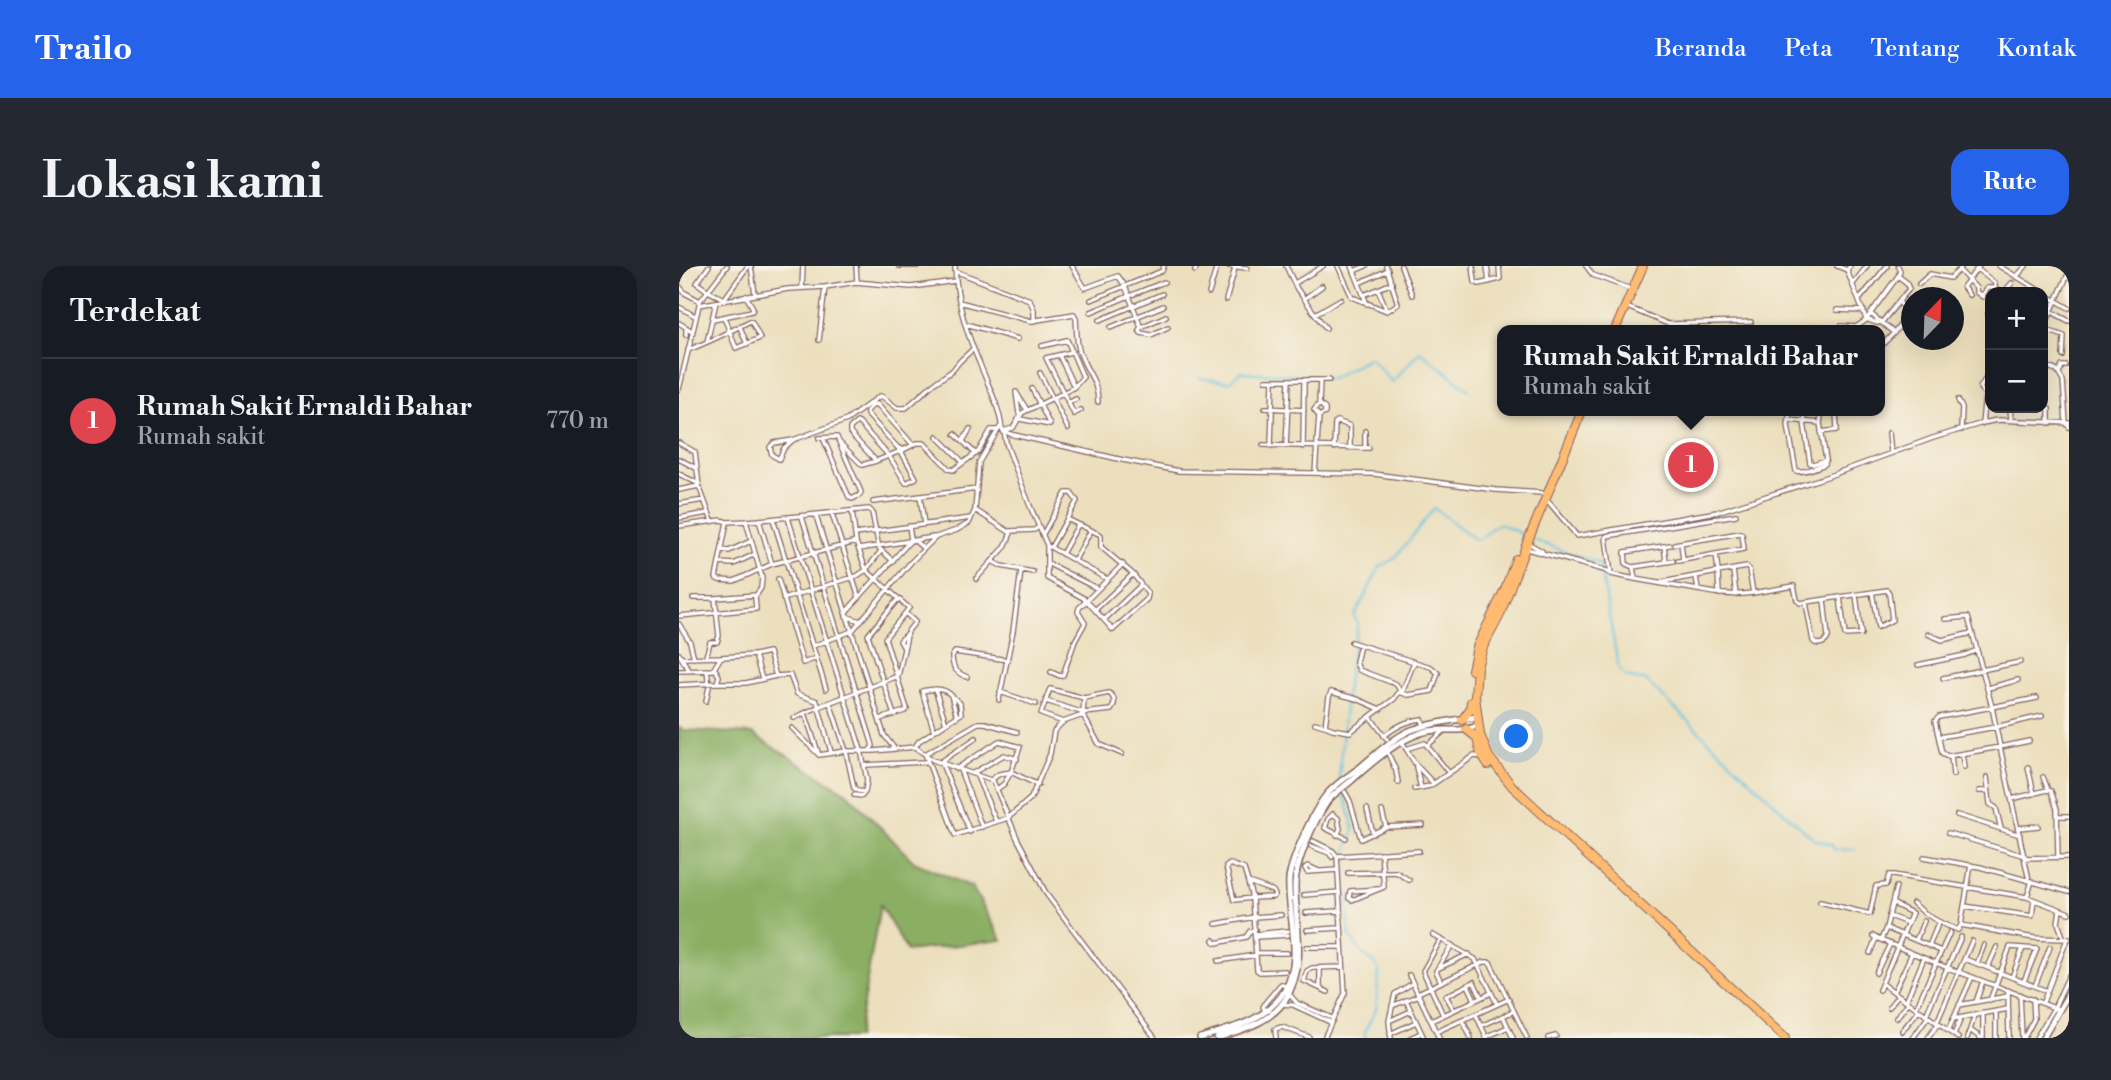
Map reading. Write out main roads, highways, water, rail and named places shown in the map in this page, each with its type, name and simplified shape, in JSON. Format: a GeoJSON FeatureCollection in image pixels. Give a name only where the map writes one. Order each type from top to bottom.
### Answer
{"type":"FeatureCollection","features":[{"type":"Feature","properties":{"kind":"highway"},"geometry":{"type":"LineString","coordinates":[[1615,325],[1637,266]]}},
{"type":"Feature","properties":{"kind":"highway"},"geometry":{"type":"LineString","coordinates":[[1616,325],[1643,266]]}},
{"type":"Feature","properties":{"kind":"highway"},"geometry":{"type":"LineString","coordinates":[[1577,416],[1499,617],[1480,655],[1469,723],[1489,757],[1511,786],[1778,1038]]}},
{"type":"Feature","properties":{"kind":"highway"},"geometry":{"type":"LineString","coordinates":[[1527,540],[1477,647],[1472,674],[1469,723],[1483,757],[1491,770],[1513,792],[1785,1038]]}},
{"type":"Feature","properties":{"kind":"waterway"},"geometry":{"type":"LineString","coordinates":[[1200,378],[1229,382],[1241,372],[1331,378],[1370,357],[1392,382],[1420,351],[1469,390]]}},
{"type":"Feature","properties":{"kind":"waterway"},"geometry":{"type":"LineString","coordinates":[[1339,779],[1347,683],[1358,623],[1354,617],[1380,567],[1396,557],[1434,508],[1476,540],[1499,524],[1522,534]]}},
{"type":"Feature","properties":{"kind":"waterway"},"geometry":{"type":"LineString","coordinates":[[1534,540],[1600,565],[1619,670],[1622,673],[1631,678],[1645,680],[1815,840],[1831,844],[1835,850],[1856,849]]}},
{"type":"Feature","properties":{"kind":"waterway"},"geometry":{"type":"LineString","coordinates":[[1339,785],[1347,802],[1354,830],[1344,858],[1350,937],[1376,965],[1379,973],[1376,1009],[1365,1031],[1365,1038]]}},
{"type":"Feature","properties":{"kind":"place","name":"Rumah Sakit Ernaldi Bahar"},"geometry":{"type":"Point","coordinates":[1691,465]}}]}
